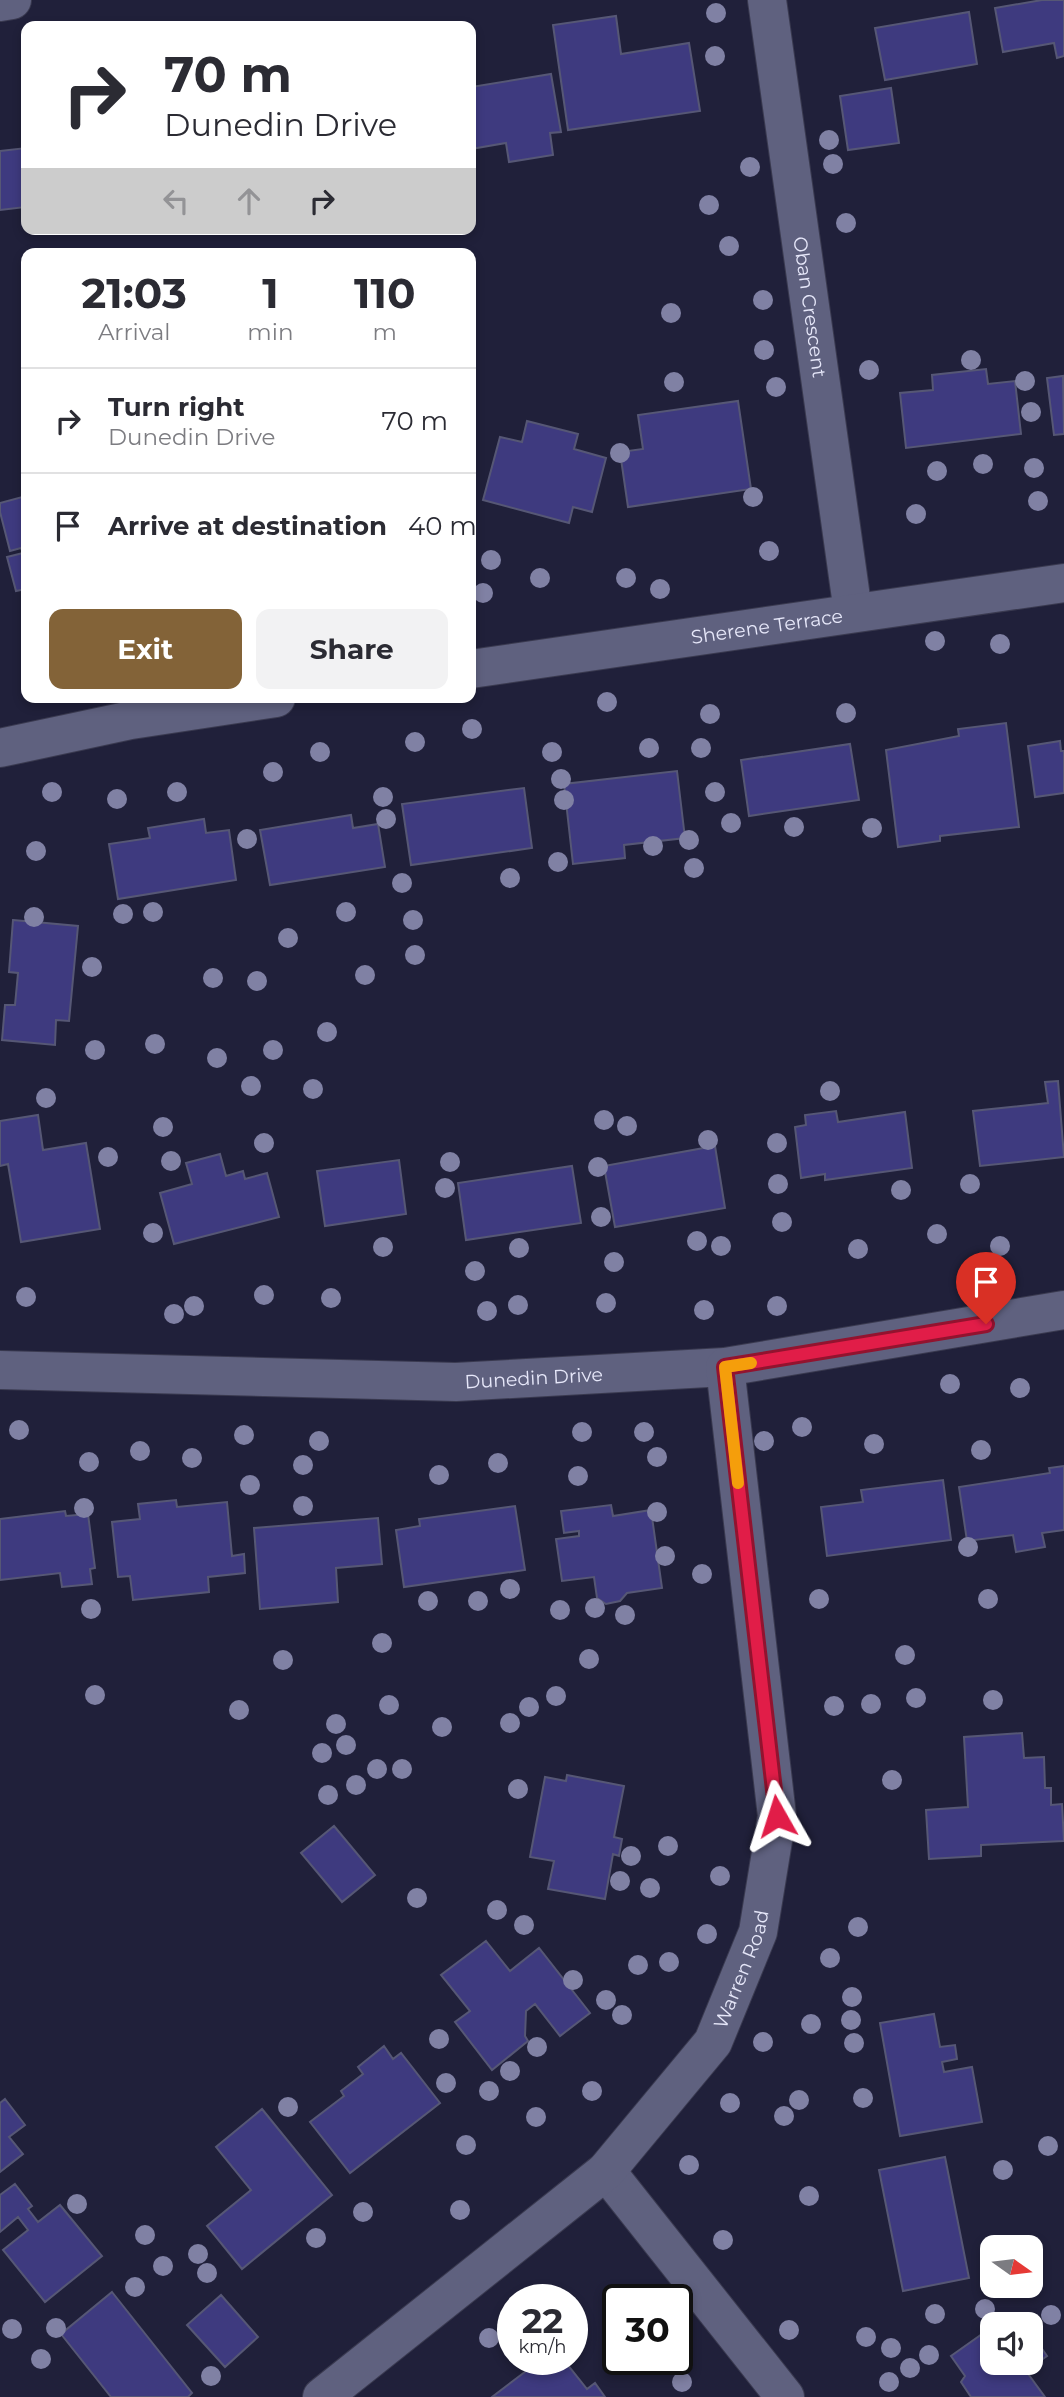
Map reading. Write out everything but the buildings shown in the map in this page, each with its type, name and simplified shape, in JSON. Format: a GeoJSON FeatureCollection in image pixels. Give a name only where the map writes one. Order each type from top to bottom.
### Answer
{"type":"FeatureCollection","features":[{"type":"Feature","properties":{"kind":"street"},"geometry":{"type":"LineString","coordinates":[[0,2],[12,0]]}},
{"type":"Feature","properties":{"kind":"street","name":"Oban Crescent"},"geometry":{"type":"LineString","coordinates":[[767,0],[853,612]]}},
{"type":"Feature","properties":{"kind":"street","name":"Sherene Terrace"},"geometry":{"type":"LineString","coordinates":[[476,668],[1064,583]]}},
{"type":"Feature","properties":{"kind":"street"},"geometry":{"type":"LineString","coordinates":[[0,748],[131,720],[243,703]]}},
{"type":"Feature","properties":{"kind":"street","name":"Dunedin Drive"},"geometry":{"type":"LineString","coordinates":[[0,1370],[456,1382],[725,1367],[1064,1311]]}},
{"type":"Feature","properties":{"kind":"street","name":"Warren Road"},"geometry":{"type":"LineString","coordinates":[[322,2397],[606,2171],[713,2042],[758,1932],[777,1816],[725,1367]]}},
{"type":"Feature","properties":{"kind":"street"},"geometry":{"type":"LineString","coordinates":[[606,2171],[785,2397]]}},
{"type":"Feature","properties":{"kind":"slow traffic"},"geometry":{"type":"LineString","coordinates":[[738,1483],[725,1367],[751,1363]]}},
{"type":"Feature","properties":{"kind":"route"},"geometry":{"type":"LineString","coordinates":[[777,1816],[725,1367],[986,1324]]}}]}
